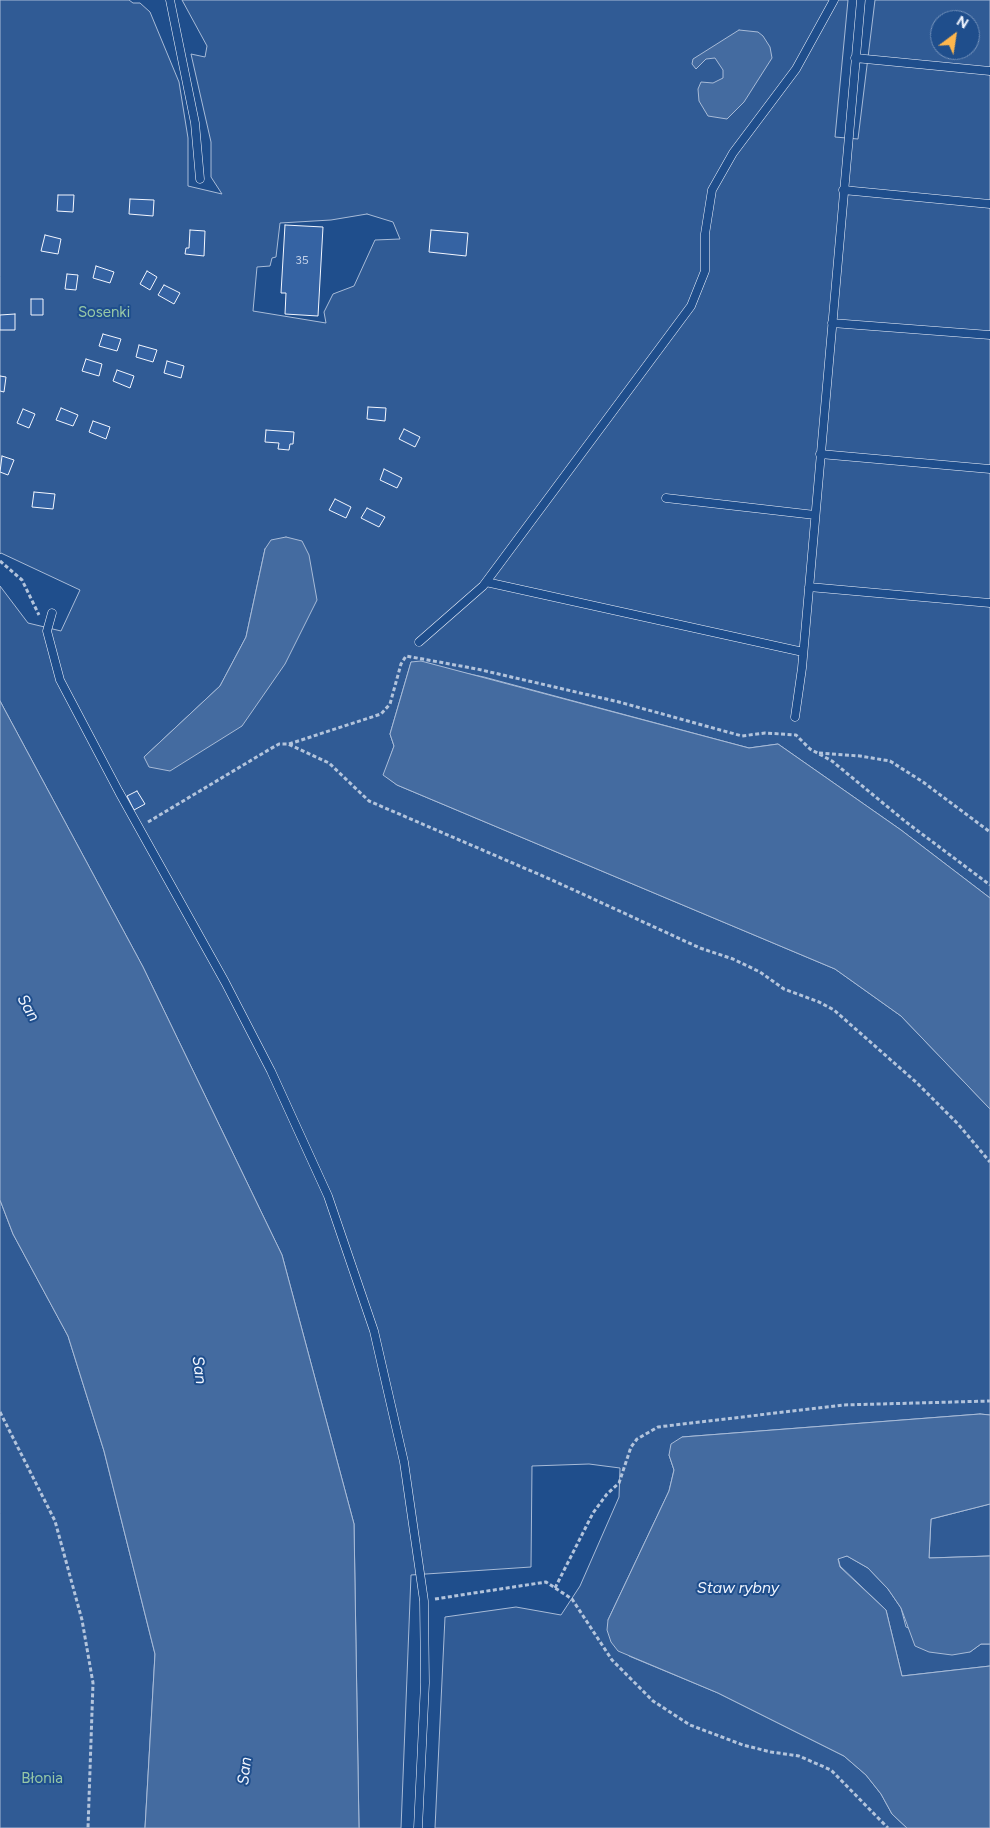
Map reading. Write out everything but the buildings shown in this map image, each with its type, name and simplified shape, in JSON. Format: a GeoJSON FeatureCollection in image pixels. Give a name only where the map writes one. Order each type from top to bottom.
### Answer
{"type":"FeatureCollection","features":[{"type":"Feature","properties":{"kind":"lane"},"geometry":{"type":"LineString","coordinates":[[170,0],[195,123],[200,179]]}},
{"type":"Feature","properties":{"kind":"lane"},"geometry":{"type":"LineString","coordinates":[[419,642],[486,582],[692,306],[705,271],[705,234],[712,190],[733,152],[796,69],[834,0]]}},
{"type":"Feature","properties":{"kind":"lane"},"geometry":{"type":"LineString","coordinates":[[795,717],[809,588],[861,0]]}},
{"type":"Feature","properties":{"kind":"lane"},"geometry":{"type":"LineString","coordinates":[[855,58],[990,71]]}},
{"type":"Feature","properties":{"kind":"lane"},"geometry":{"type":"LineString","coordinates":[[843,190],[990,204]]}},
{"type":"Feature","properties":{"kind":"lane"},"geometry":{"type":"LineString","coordinates":[[832,323],[990,335]]}},
{"type":"Feature","properties":{"kind":"lane"},"geometry":{"type":"LineString","coordinates":[[820,454],[990,469]]}},
{"type":"Feature","properties":{"kind":"lane"},"geometry":{"type":"LineString","coordinates":[[666,498],[815,516]]}},
{"type":"Feature","properties":{"kind":"lane"},"geometry":{"type":"LineString","coordinates":[[486,582],[803,652]]}},
{"type":"Feature","properties":{"kind":"lane"},"geometry":{"type":"LineString","coordinates":[[809,588],[990,603]]}},
{"type":"Feature","properties":{"kind":"lane"},"geometry":{"type":"LineString","coordinates":[[52,613],[46,631],[60,680],[258,1046],[328,1196],[374,1331],[404,1462],[424,1601],[425,1683],[418,1828]]}},
{"type":"Feature","properties":{"kind":"path"},"geometry":{"type":"LineString","coordinates":[[0,561],[22,580],[46,631]]}},
{"type":"Feature","properties":{"kind":"path"},"geometry":{"type":"LineString","coordinates":[[139,827],[279,744],[288,744],[381,714],[390,704],[401,664],[409,655],[619,702],[742,736],[765,733],[796,735],[817,753],[832,761],[906,822],[990,885]]}},
{"type":"Feature","properties":{"kind":"path"},"geometry":{"type":"LineString","coordinates":[[288,744],[329,763],[369,801],[552,880],[650,926],[733,959],[760,972],[784,989],[819,1002],[834,1010],[917,1083],[958,1124],[990,1162]]}},
{"type":"Feature","properties":{"kind":"path"},"geometry":{"type":"LineString","coordinates":[[817,753],[860,756],[890,761],[923,782],[990,832]]}},
{"type":"Feature","properties":{"kind":"path"},"geometry":{"type":"LineString","coordinates":[[555,1588],[593,1513],[607,1494],[619,1483],[631,1447],[637,1439],[658,1427],[843,1405],[990,1401]]}},
{"type":"Feature","properties":{"kind":"path"},"geometry":{"type":"LineString","coordinates":[[0,1412],[55,1521],[82,1620],[93,1683],[88,1828]]}},
{"type":"Feature","properties":{"kind":"path"},"geometry":{"type":"LineString","coordinates":[[424,1601],[546,1582],[572,1599],[612,1660],[653,1702],[690,1724],[743,1745],[799,1756],[831,1770],[888,1828]]}},
{"type":"Feature","properties":{"kind":"shaded area"},"geometry":{"type":"Polygon","coordinates":[[[0,0],[129,0],[133,3],[140,3],[150,12],[179,82],[188,138],[188,186],[222,194],[211,177],[211,142],[191,54],[205,57],[207,46],[182,0],[848,0],[835,137],[858,139],[875,0],[990,0],[990,898],[901,830],[778,744],[749,748],[484,677],[411,662],[390,734],[394,746],[384,775],[397,785],[835,969],[901,1016],[990,1109],[990,1415],[980,1414],[682,1437],[669,1455],[674,1470],[669,1491],[608,1620],[629,1656],[718,1693],[844,1756],[866,1775],[881,1794],[892,1814],[907,1828],[435,1828],[445,1617],[516,1607],[561,1615],[580,1586],[619,1497],[620,1468],[589,1464],[532,1466],[531,1567],[411,1575],[401,1828],[359,1828],[354,1524],[282,1255],[143,967],[0,701],[0,586],[28,623],[61,631],[80,590],[1,553],[0,0]],[[367,214],[331,220],[280,223],[276,257],[272,258],[270,266],[257,267],[253,311],[326,323],[324,312],[333,294],[354,286],[375,240],[400,239],[393,222],[367,214]],[[265,549],[246,637],[220,686],[144,757],[242,726],[265,549]]]}},
{"type":"Feature","properties":{"kind":"shaded area"},"geometry":{"type":"Polygon","coordinates":[[[0,1200],[13,1234],[68,1336],[104,1451],[155,1654],[145,1828],[0,1828],[0,1200]]]}},
{"type":"Feature","properties":{"kind":"shaded area"},"geometry":{"type":"Polygon","coordinates":[[[990,1504],[990,1556],[929,1558],[931,1519],[990,1504]]]}},
{"type":"Feature","properties":{"kind":"shaded area"},"geometry":{"type":"Polygon","coordinates":[[[847,1556],[868,1568],[888,1589],[901,1608],[906,1627],[970,1652],[981,1644],[990,1644],[990,1666],[902,1676],[886,1610],[840,1566],[838,1558],[847,1556]]]}},
{"type":"Feature","properties":{"kind":"water"},"geometry":{"type":"Polygon","coordinates":[[[739,30],[758,32],[763,36],[770,47],[772,58],[744,102],[727,119],[708,116],[699,101],[698,89],[701,82],[713,83],[723,78],[723,70],[715,58],[706,59],[696,69],[692,64],[693,59],[739,30]]]}},
{"type":"Feature","properties":{"kind":"water"},"geometry":{"type":"Polygon","coordinates":[[[286,537],[302,541],[309,555],[317,600],[285,664],[242,726],[170,771],[149,767],[144,757],[220,686],[246,637],[265,549],[271,540],[286,537]]]}},
{"type":"Feature","properties":{"kind":"water"},"geometry":{"type":"Polygon","coordinates":[[[421,661],[749,748],[778,744],[901,830],[990,898],[990,1109],[901,1016],[835,969],[397,785],[383,775],[394,746],[390,734],[411,662],[421,661]]]}},
{"type":"Feature","properties":{"kind":"water","name":"San"},"geometry":{"type":"Polygon","coordinates":[[[0,701],[143,967],[282,1255],[354,1524],[359,1828],[145,1828],[155,1654],[104,1451],[68,1336],[13,1234],[0,1200],[0,701]]]}},
{"type":"Feature","properties":{"kind":"water","name":"Staw rybny"},"geometry":{"type":"Polygon","coordinates":[[[980,1414],[990,1415],[990,1504],[931,1519],[929,1558],[990,1556],[990,1644],[981,1644],[970,1652],[952,1655],[929,1652],[915,1646],[901,1608],[888,1589],[868,1568],[847,1556],[838,1559],[840,1567],[886,1610],[902,1676],[990,1666],[990,1828],[907,1828],[892,1814],[881,1794],[866,1775],[844,1756],[718,1693],[618,1651],[611,1642],[607,1630],[608,1620],[669,1491],[674,1470],[669,1455],[671,1444],[682,1437],[980,1414]]]}},
{"type":"Feature","properties":{"kind":"park label","name":"Sosenki"},"geometry":{"type":"Point","coordinates":[104,313]}},
{"type":"Feature","properties":{"kind":"park label","name":"Błonia"},"geometry":{"type":"Point","coordinates":[42,1779]}}]}
